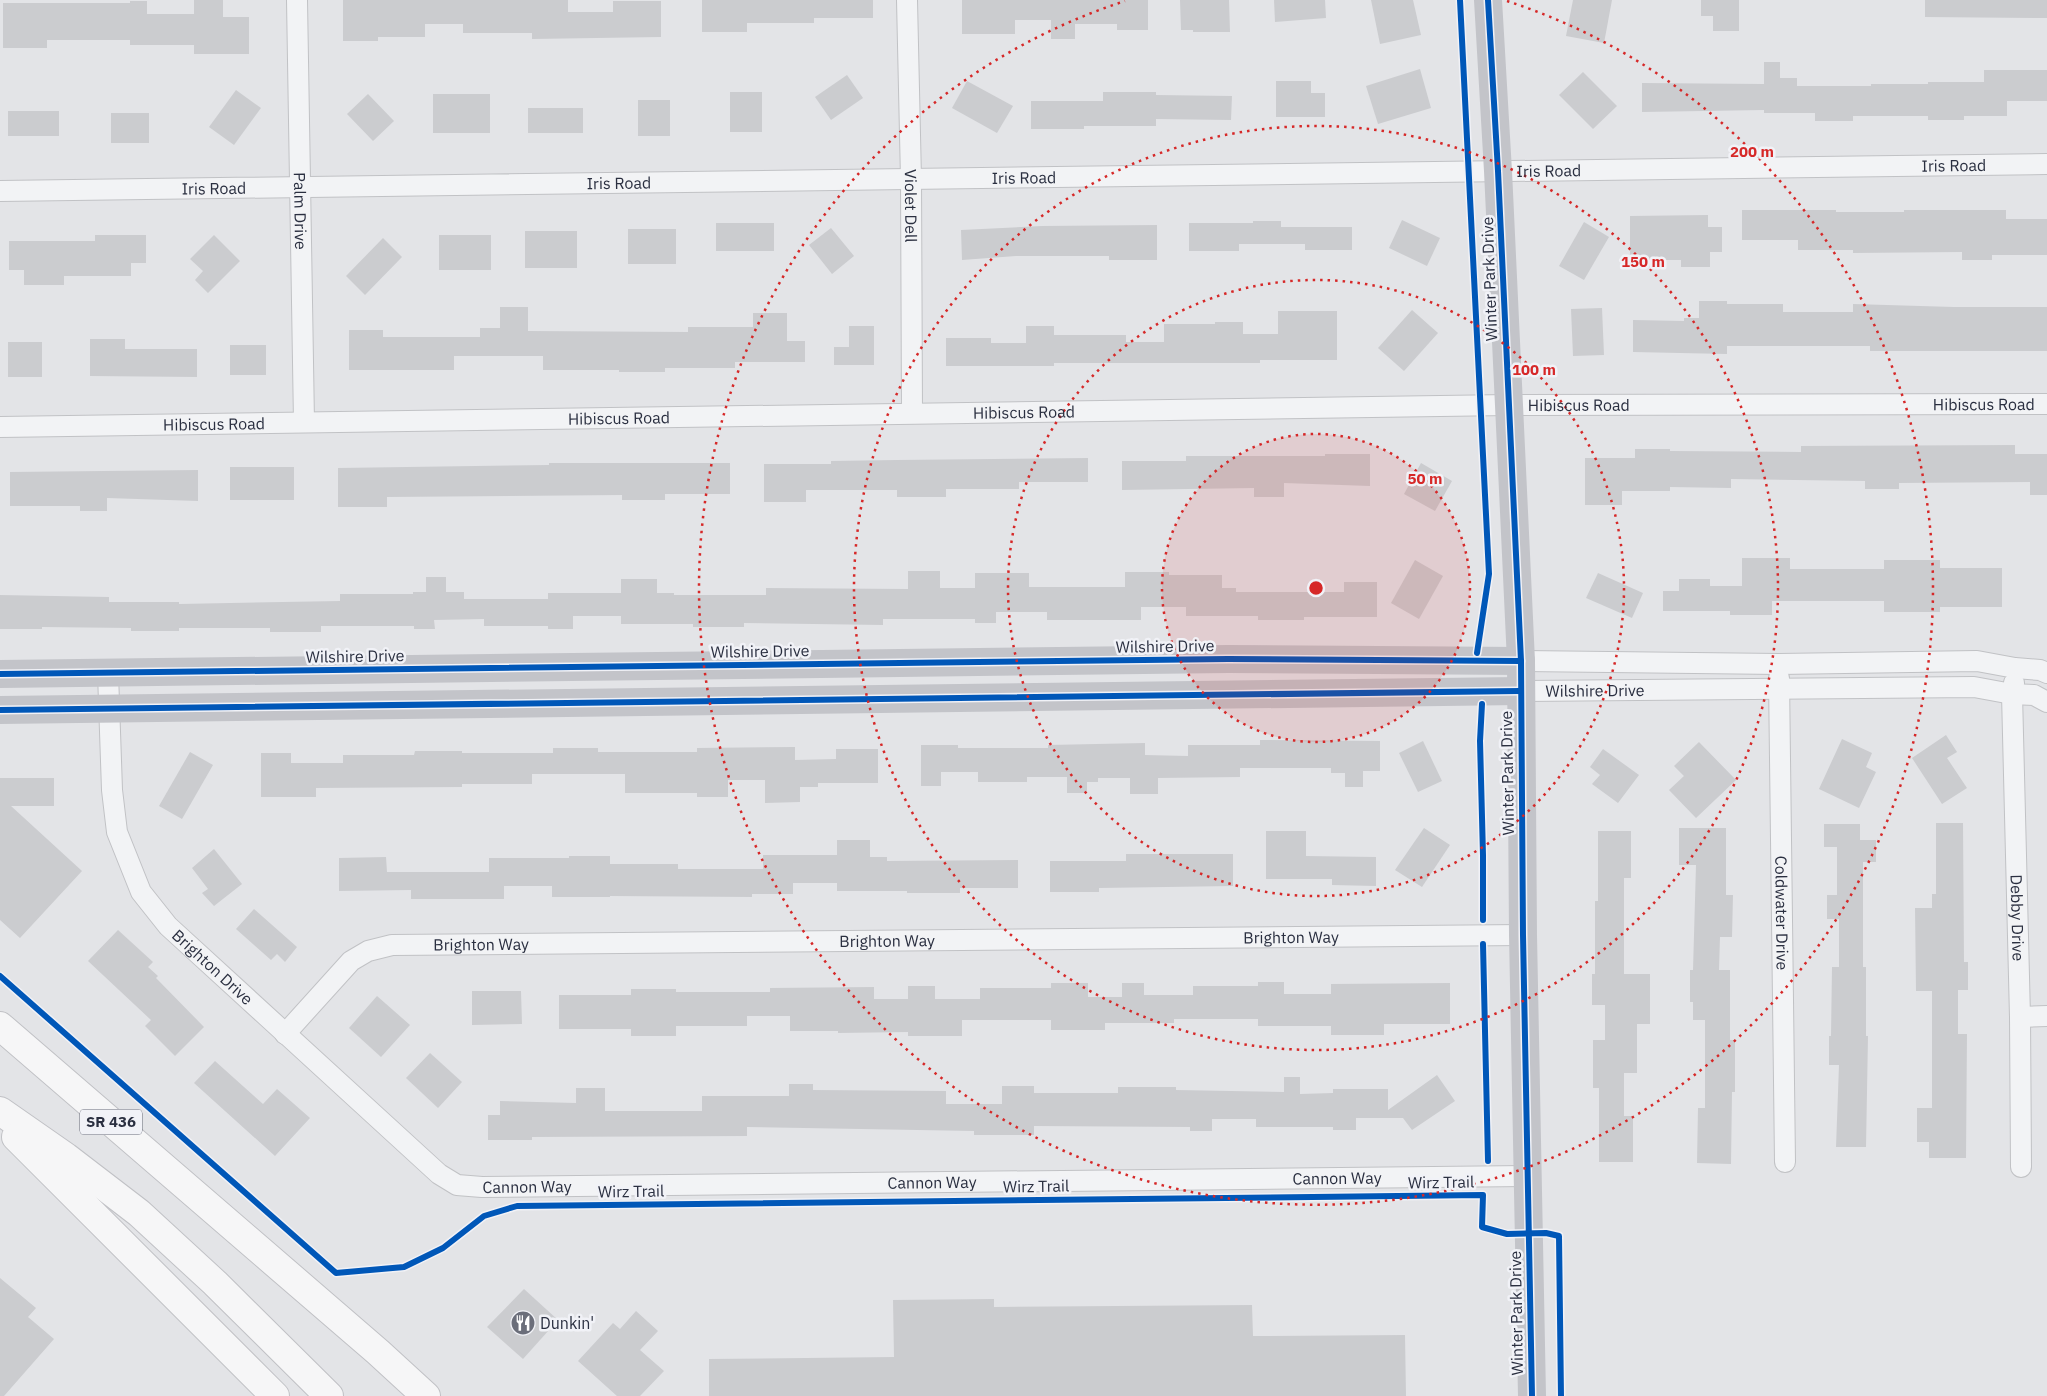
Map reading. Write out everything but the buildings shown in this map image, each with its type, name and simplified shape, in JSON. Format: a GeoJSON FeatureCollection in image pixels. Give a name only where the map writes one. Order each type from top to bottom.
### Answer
{"type":"FeatureCollection","features":[{"type":"Feature","properties":{"kind":"main road","name":"SR 436"},"geometry":{"type":"LineString","coordinates":[[0,1026],[374,1348],[426,1396]]}},
{"type":"Feature","properties":{"kind":"main road"},"geometry":{"type":"LineString","coordinates":[[0,1111],[66,1157],[139,1213],[215,1283],[329,1396]]}},
{"type":"Feature","properties":{"kind":"main road"},"geometry":{"type":"LineString","coordinates":[[0,1119],[49,1171],[275,1396]]}},
{"type":"Feature","properties":{"kind":"street","name":"Palm Drive"},"geometry":{"type":"LineString","coordinates":[[297,0],[304,422]]}},
{"type":"Feature","properties":{"kind":"street","name":"Violet Dell"},"geometry":{"type":"LineString","coordinates":[[907,0],[911,179],[912,412]]}},
{"type":"Feature","properties":{"kind":"street","name":"Winter Park Drive"},"geometry":{"type":"LineString","coordinates":[[1488,0],[1521,662],[1523,935],[1532,1396]]}},
{"type":"Feature","properties":{"kind":"street","name":"Iris Road"},"geometry":{"type":"LineString","coordinates":[[0,191],[2047,164]]}},
{"type":"Feature","properties":{"kind":"street","name":"Hibiscus Road"},"geometry":{"type":"LineString","coordinates":[[0,427],[912,412],[1508,405],[2047,404]]}},
{"type":"Feature","properties":{"kind":"street","name":"Wilshire Drive"},"geometry":{"type":"LineString","coordinates":[[0,674],[1228,660],[1779,664],[1977,661],[2015,668],[2040,670],[2047,673]]}},
{"type":"Feature","properties":{"kind":"street"},"geometry":{"type":"LineString","coordinates":[[1228,660],[1231,695]]}},
{"type":"Feature","properties":{"kind":"street","name":"Coldwater Drive"},"geometry":{"type":"LineString","coordinates":[[1779,664],[1785,1162]]}},
{"type":"Feature","properties":{"kind":"street"},"geometry":{"type":"LineString","coordinates":[[784,665],[786,700]]}},
{"type":"Feature","properties":{"kind":"street","name":"Debby Drive"},"geometry":{"type":"LineString","coordinates":[[2015,668],[2012,694],[2020,1016],[2021,1166]]}},
{"type":"Feature","properties":{"kind":"street","name":"Brighton Drive"},"geometry":{"type":"LineString","coordinates":[[108,673],[112,790],[117,832],[141,892],[168,926],[439,1174],[457,1185]]}},
{"type":"Feature","properties":{"kind":"street","name":"Wilshire Drive"},"geometry":{"type":"LineString","coordinates":[[0,710],[1520,691],[1974,688],[2012,694],[2034,695],[2047,702]]}},
{"type":"Feature","properties":{"kind":"street","name":"Brighton Way"},"geometry":{"type":"LineString","coordinates":[[285,1034],[351,961],[368,950],[392,945],[1523,935]]}},
{"type":"Feature","properties":{"kind":"street"},"geometry":{"type":"LineString","coordinates":[[2020,1016],[2047,1016]]}},
{"type":"Feature","properties":{"kind":"street","name":"Cannon Way"},"geometry":{"type":"LineString","coordinates":[[457,1185],[482,1187],[1528,1176]]}},
{"type":"Feature","properties":{"kind":"cycle path"},"geometry":{"type":"LineString","coordinates":[[1460,0],[1489,574],[1477,653]]}},
{"type":"Feature","properties":{"kind":"cycle path"},"geometry":{"type":"LineString","coordinates":[[1488,0],[1521,661],[1523,935],[1532,1396]]}},
{"type":"Feature","properties":{"kind":"cycle path"},"geometry":{"type":"LineString","coordinates":[[0,674],[1228,659],[1521,661]]}},
{"type":"Feature","properties":{"kind":"cycle path"},"geometry":{"type":"LineString","coordinates":[[0,710],[1520,691]]}},
{"type":"Feature","properties":{"kind":"cycle path"},"geometry":{"type":"LineString","coordinates":[[1482,704],[1480,741],[1483,920]]}},
{"type":"Feature","properties":{"kind":"cycle path"},"geometry":{"type":"LineString","coordinates":[[1483,944],[1488,1161]]}},
{"type":"Feature","properties":{"kind":"cycle path","name":"Wirz Trail"},"geometry":{"type":"LineString","coordinates":[[0,976],[336,1273],[404,1267],[443,1248],[484,1216],[517,1206],[1483,1195],[1482,1227],[1507,1234],[1546,1233],[1559,1236],[1561,1396]]}},
{"type":"Feature","properties":{"kind":"place","name":"Dunkin'"},"geometry":{"type":"Point","coordinates":[523,1323]}}]}
